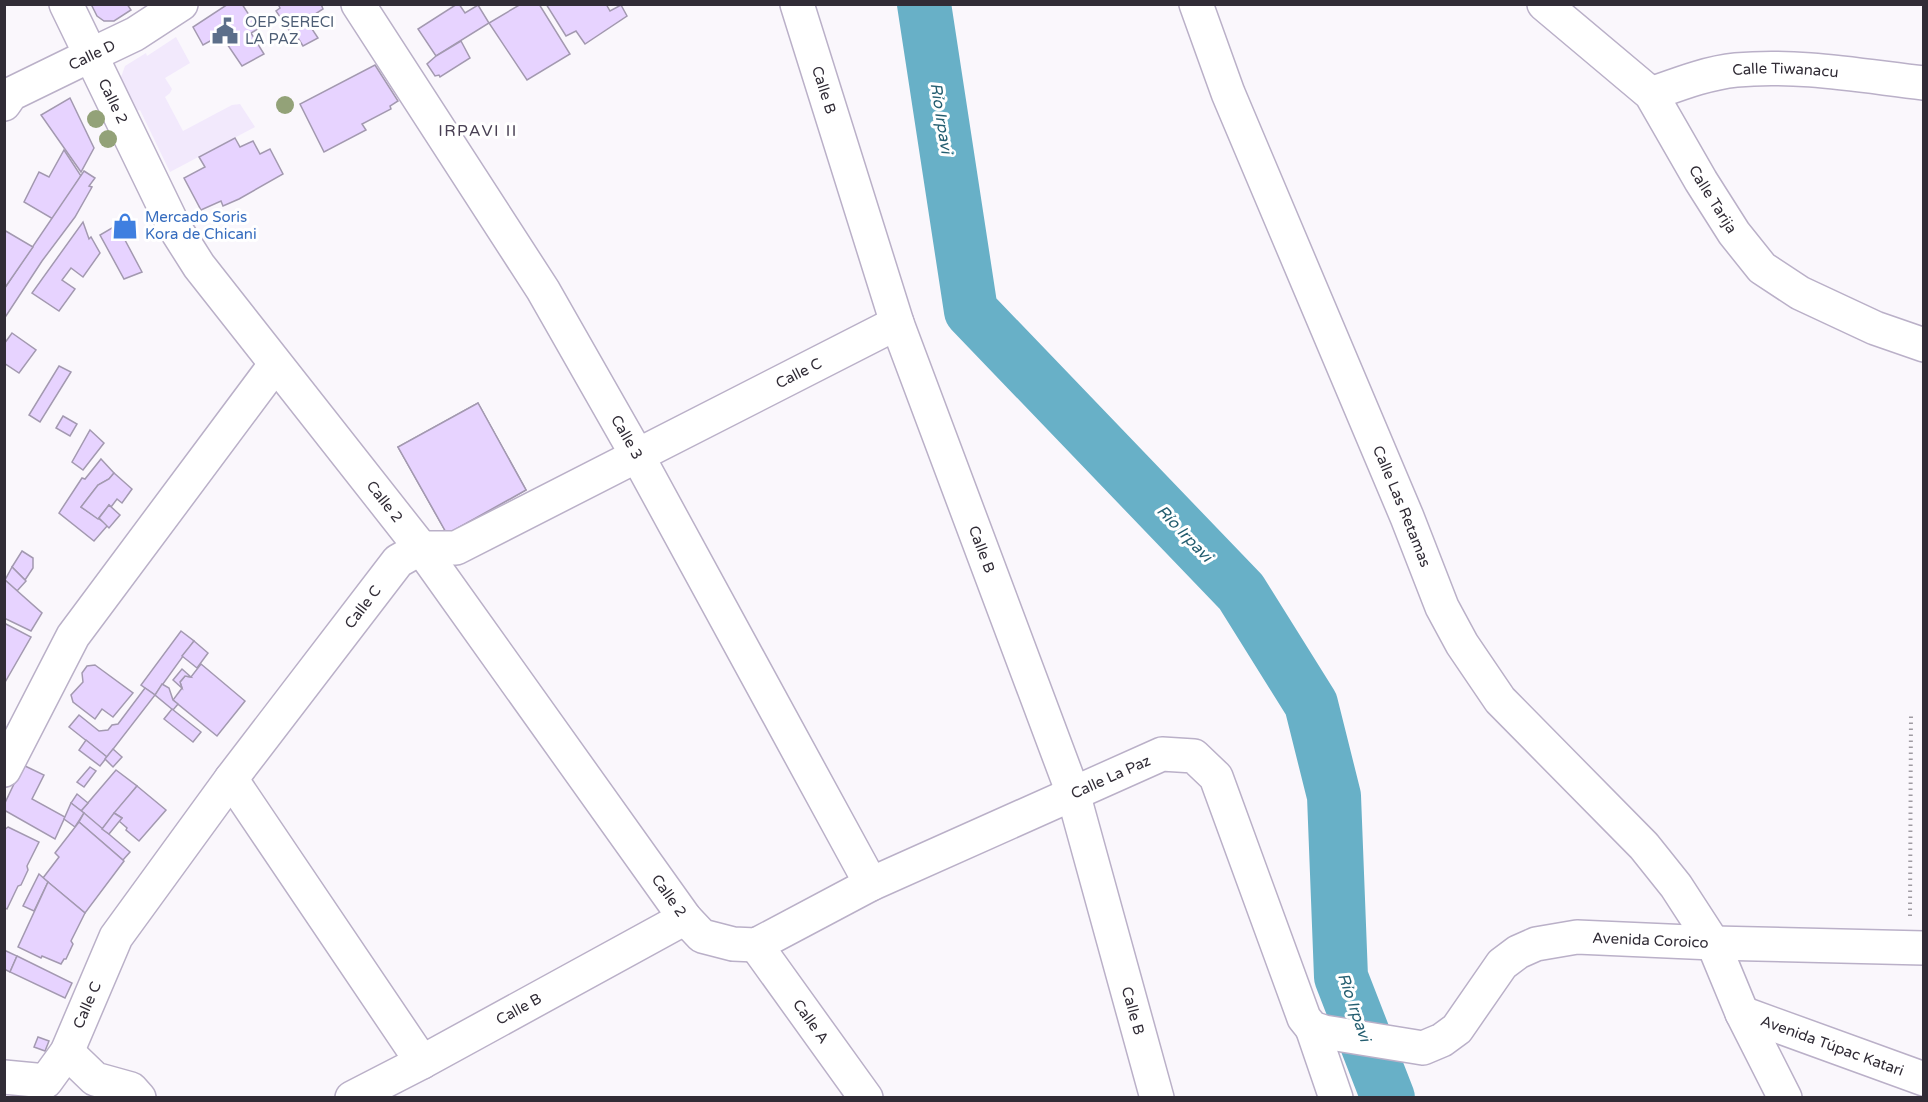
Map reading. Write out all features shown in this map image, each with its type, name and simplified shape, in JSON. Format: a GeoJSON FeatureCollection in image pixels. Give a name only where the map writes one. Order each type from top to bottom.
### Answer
{"type":"FeatureCollection","features":[{"type":"Feature","properties":{"kind":"street","name":"Calle 2"},"geometry":{"type":"LineString","coordinates":[[66,4],[173,225],[199,266],[421,548],[685,918],[702,936],[733,944],[756,945]]}},
{"type":"Feature","properties":{"kind":"street","name":"Calle D"},"geometry":{"type":"LineString","coordinates":[[4,104],[11,94],[135,34],[181,4]]}},
{"type":"Feature","properties":{"kind":"street","name":"Calle 3"},"geometry":{"type":"LineString","coordinates":[[358,4],[543,290],[637,456],[871,884]]}},
{"type":"Feature","properties":{"kind":"street","name":"Calle B"},"geometry":{"type":"LineString","coordinates":[[796,4],[897,323],[1074,793],[1157,1098]]}},
{"type":"Feature","properties":{"kind":"street","name":"Calle Las Retamas"},"geometry":{"type":"LineString","coordinates":[[1196,4],[1232,104],[1403,506],[1442,607],[1462,644],[1500,700],[1644,846],[1676,886],[1713,943],[1742,1013],[1785,1098]]}},
{"type":"Feature","properties":{"kind":"street","name":"Calle Tarija"},"geometry":{"type":"LineString","coordinates":[[1544,4],[1652,94],[1701,181],[1734,233],[1762,268],[1811,298],[1875,328],[1923,345]]}},
{"type":"Feature","properties":{"kind":"street","name":"Calle Tiwanacu"},"geometry":{"type":"LineString","coordinates":[[1652,94],[1688,81],[1734,70],[1782,68],[1923,83]]}},
{"type":"Feature","properties":{"kind":"street","name":"Calle C"},"geometry":{"type":"LineString","coordinates":[[4,1077],[46,1081],[67,1052],[116,937],[231,779],[398,561],[421,548],[456,548],[897,323]]}},
{"type":"Feature","properties":{"kind":"street"},"geometry":{"type":"LineString","coordinates":[[4,770],[73,636],[275,365]]}},
{"type":"Feature","properties":{"kind":"street","name":"Calle La Paz"},"geometry":{"type":"LineString","coordinates":[[756,945],[871,884],[1162,754],[1194,756],[1216,777],[1304,1018],[1323,1031],[1336,1098]]}},
{"type":"Feature","properties":{"kind":"street"},"geometry":{"type":"LineString","coordinates":[[231,779],[422,1062]]}},
{"type":"Feature","properties":{"kind":"street","name":"Calle B"},"geometry":{"type":"LineString","coordinates":[[352,1098],[685,918]]}},
{"type":"Feature","properties":{"kind":"street","name":"Avenida Coroico"},"geometry":{"type":"LineString","coordinates":[[1323,1031],[1423,1048],[1442,1040],[1457,1029],[1502,964],[1518,952],[1536,944],[1577,937],[1713,943],[1917,947]]}},
{"type":"Feature","properties":{"kind":"street","name":"Calle A"},"geometry":{"type":"LineString","coordinates":[[756,945],[866,1098]]}},
{"type":"Feature","properties":{"kind":"street","name":"Avenida Túpac Katari"},"geometry":{"type":"LineString","coordinates":[[1742,1013],[1923,1079]]}},
{"type":"Feature","properties":{"kind":"street"},"geometry":{"type":"LineString","coordinates":[[67,1052],[96,1079],[131,1089],[139,1098]]}},
{"type":"Feature","properties":{"kind":"path"},"geometry":{"type":"LineString","coordinates":[[1911,712],[1917,947]]}},
{"type":"Feature","properties":{"kind":"shaded area"},"geometry":{"type":"Polygon","coordinates":[[[176,37],[190,63],[165,78],[172,89],[165,97],[183,131],[232,105],[240,104],[255,127],[170,172],[140,110],[136,111],[120,80],[125,66],[146,53],[147,56],[176,37]]]}},
{"type":"Feature","properties":{"kind":"building"},"geometry":{"type":"Polygon","coordinates":[[[91,4],[127,4],[131,10],[114,21],[104,21],[97,16],[91,4]]]}},
{"type":"Feature","properties":{"kind":"building"},"geometry":{"type":"Polygon","coordinates":[[[228,4],[242,4],[258,29],[251,33],[264,54],[242,66],[221,35],[203,45],[193,27],[228,4]]]}},
{"type":"Feature","properties":{"kind":"building"},"geometry":{"type":"Polygon","coordinates":[[[278,4],[321,4],[323,9],[306,20],[318,38],[303,46],[293,30],[290,32],[276,11],[280,8],[278,4]]]}},
{"type":"Feature","properties":{"kind":"building"},"geometry":{"type":"Polygon","coordinates":[[[457,4],[465,13],[478,5],[489,23],[436,56],[418,29],[457,4]]]}},
{"type":"Feature","properties":{"kind":"building"},"geometry":{"type":"Polygon","coordinates":[[[521,4],[539,4],[570,54],[527,80],[489,23],[521,4]]]}},
{"type":"Feature","properties":{"kind":"building"},"geometry":{"type":"Polygon","coordinates":[[[546,4],[606,4],[610,11],[621,5],[627,16],[585,44],[576,31],[566,36],[546,4]]]}},
{"type":"Feature","properties":{"kind":"building"},"geometry":{"type":"Polygon","coordinates":[[[461,41],[470,58],[440,77],[435,76],[427,64],[461,41]]]}},
{"type":"Feature","properties":{"kind":"building"},"geometry":{"type":"Polygon","coordinates":[[[375,65],[398,101],[390,106],[391,109],[362,124],[366,130],[324,152],[300,104],[375,65]]]}},
{"type":"Feature","properties":{"kind":"building"},"geometry":{"type":"Polygon","coordinates":[[[70,98],[94,148],[81,172],[41,115],[70,98]]]}},
{"type":"Feature","properties":{"kind":"building"},"geometry":{"type":"Polygon","coordinates":[[[235,138],[240,147],[253,141],[260,154],[270,149],[283,174],[239,199],[223,206],[221,201],[201,210],[184,178],[205,167],[199,157],[235,138]]]}},
{"type":"Feature","properties":{"kind":"building"},"geometry":{"type":"Polygon","coordinates":[[[64,150],[81,176],[53,219],[24,202],[39,172],[49,177],[64,150]]]}},
{"type":"Feature","properties":{"kind":"building"},"geometry":{"type":"Polygon","coordinates":[[[84,171],[95,178],[89,186],[92,187],[75,217],[42,261],[4,319],[4,289],[84,171]]]}},
{"type":"Feature","properties":{"kind":"building"},"geometry":{"type":"Polygon","coordinates":[[[83,222],[89,239],[91,237],[100,253],[83,277],[71,268],[62,280],[75,289],[59,311],[32,293],[83,222]]]}},
{"type":"Feature","properties":{"kind":"building"},"geometry":{"type":"Polygon","coordinates":[[[117,225],[142,272],[124,279],[100,235],[117,225]]]}},
{"type":"Feature","properties":{"kind":"building"},"geometry":{"type":"Polygon","coordinates":[[[4,230],[33,247],[4,289],[4,230]]]}},
{"type":"Feature","properties":{"kind":"building"},"geometry":{"type":"Polygon","coordinates":[[[12,333],[36,350],[19,373],[4,363],[4,344],[12,333]]]}},
{"type":"Feature","properties":{"kind":"building"},"geometry":{"type":"Polygon","coordinates":[[[59,366],[71,372],[40,422],[29,415],[59,366]]]}},
{"type":"Feature","properties":{"kind":"building"},"geometry":{"type":"Polygon","coordinates":[[[478,403],[526,490],[447,534],[398,447],[478,403]]]}},
{"type":"Feature","properties":{"kind":"building"},"geometry":{"type":"Polygon","coordinates":[[[478,403],[526,490],[447,534],[398,447],[478,403]]]}},
{"type":"Feature","properties":{"kind":"building"},"geometry":{"type":"Polygon","coordinates":[[[63,416],[77,424],[70,436],[56,428],[63,416]]]}},
{"type":"Feature","properties":{"kind":"building"},"geometry":{"type":"Polygon","coordinates":[[[90,430],[104,443],[83,470],[72,462],[90,430]]]}},
{"type":"Feature","properties":{"kind":"building"},"geometry":{"type":"Polygon","coordinates":[[[101,459],[114,473],[98,485],[81,507],[108,525],[94,541],[59,513],[82,478],[85,479],[101,459]]]}},
{"type":"Feature","properties":{"kind":"building"},"geometry":{"type":"Polygon","coordinates":[[[114,473],[132,489],[122,503],[117,499],[98,519],[81,507],[98,485],[114,473]]]}},
{"type":"Feature","properties":{"kind":"building"},"geometry":{"type":"Polygon","coordinates":[[[109,505],[120,515],[109,528],[99,518],[109,505]]]}},
{"type":"Feature","properties":{"kind":"building"},"geometry":{"type":"Polygon","coordinates":[[[22,551],[33,558],[33,568],[25,580],[12,567],[22,551]]]}},
{"type":"Feature","properties":{"kind":"building"},"geometry":{"type":"Polygon","coordinates":[[[12,567],[26,581],[17,591],[5,580],[12,567]]]}},
{"type":"Feature","properties":{"kind":"building"},"geometry":{"type":"Polygon","coordinates":[[[5,580],[42,613],[31,631],[4,618],[5,580]]]}},
{"type":"Feature","properties":{"kind":"building"},"geometry":{"type":"Polygon","coordinates":[[[4,623],[31,637],[4,684],[4,623]]]}},
{"type":"Feature","properties":{"kind":"building"},"geometry":{"type":"Polygon","coordinates":[[[181,631],[194,641],[155,695],[141,685],[181,631]]]}},
{"type":"Feature","properties":{"kind":"building"},"geometry":{"type":"Polygon","coordinates":[[[194,641],[208,653],[197,668],[182,656],[194,641]]]}},
{"type":"Feature","properties":{"kind":"building"},"geometry":{"type":"Polygon","coordinates":[[[201,664],[245,701],[217,736],[173,700],[182,688],[180,682],[185,676],[191,677],[201,664]]]}},
{"type":"Feature","properties":{"kind":"building"},"geometry":{"type":"Polygon","coordinates":[[[95,665],[133,693],[113,717],[102,709],[95,719],[73,702],[71,695],[83,682],[82,673],[87,666],[95,665]]]}},
{"type":"Feature","properties":{"kind":"building"},"geometry":{"type":"Polygon","coordinates":[[[182,669],[191,677],[185,676],[180,682],[182,688],[173,680],[182,669]]]}},
{"type":"Feature","properties":{"kind":"building"},"geometry":{"type":"Polygon","coordinates":[[[162,684],[169,688],[173,700],[178,704],[173,710],[155,695],[162,684]]]}},
{"type":"Feature","properties":{"kind":"building"},"geometry":{"type":"Polygon","coordinates":[[[145,688],[155,695],[107,757],[69,727],[79,715],[99,731],[108,730],[112,725],[118,724],[145,688]]]}},
{"type":"Feature","properties":{"kind":"building"},"geometry":{"type":"Polygon","coordinates":[[[172,709],[201,732],[193,742],[164,719],[172,709]]]}},
{"type":"Feature","properties":{"kind":"building"},"geometry":{"type":"Polygon","coordinates":[[[86,740],[107,757],[100,766],[79,750],[86,740]]]}},
{"type":"Feature","properties":{"kind":"building"},"geometry":{"type":"Polygon","coordinates":[[[113,749],[122,757],[113,767],[105,759],[113,749]]]}},
{"type":"Feature","properties":{"kind":"building"},"geometry":{"type":"Polygon","coordinates":[[[23,765],[44,775],[32,799],[65,817],[55,839],[4,810],[4,805],[23,765]]]}},
{"type":"Feature","properties":{"kind":"building"},"geometry":{"type":"Polygon","coordinates":[[[90,767],[96,771],[84,787],[77,782],[90,767]]]}},
{"type":"Feature","properties":{"kind":"building"},"geometry":{"type":"Polygon","coordinates":[[[116,770],[137,786],[102,829],[81,811],[116,770]]]}},
{"type":"Feature","properties":{"kind":"building"},"geometry":{"type":"Polygon","coordinates":[[[137,786],[166,810],[139,841],[119,821],[122,818],[114,813],[137,786]]]}},
{"type":"Feature","properties":{"kind":"building"},"geometry":{"type":"Polygon","coordinates":[[[77,794],[88,803],[81,811],[71,803],[77,794]]]}},
{"type":"Feature","properties":{"kind":"building"},"geometry":{"type":"Polygon","coordinates":[[[71,803],[84,813],[75,827],[64,819],[71,803]]]}},
{"type":"Feature","properties":{"kind":"building"},"geometry":{"type":"Polygon","coordinates":[[[84,813],[130,852],[123,860],[79,822],[84,813]]]}},
{"type":"Feature","properties":{"kind":"building"},"geometry":{"type":"Polygon","coordinates":[[[114,813],[122,818],[109,834],[102,829],[114,813]]]}},
{"type":"Feature","properties":{"kind":"building"},"geometry":{"type":"Polygon","coordinates":[[[79,822],[124,861],[85,913],[43,878],[59,857],[55,853],[79,822]]]}},
{"type":"Feature","properties":{"kind":"building"},"geometry":{"type":"Polygon","coordinates":[[[8,827],[39,842],[27,866],[28,870],[21,885],[18,886],[7,909],[4,907],[4,830],[8,827]]]}},
{"type":"Feature","properties":{"kind":"building"},"geometry":{"type":"Polygon","coordinates":[[[39,874],[48,882],[34,911],[23,906],[39,874]]]}},
{"type":"Feature","properties":{"kind":"building"},"geometry":{"type":"Polygon","coordinates":[[[48,882],[85,913],[71,941],[73,944],[66,959],[61,964],[18,947],[48,882]]]}},
{"type":"Feature","properties":{"kind":"building"},"geometry":{"type":"Polygon","coordinates":[[[4,950],[17,956],[10,972],[4,969],[4,950]]]}},
{"type":"Feature","properties":{"kind":"building"},"geometry":{"type":"Polygon","coordinates":[[[17,956],[72,983],[65,998],[10,972],[17,956]]]}},
{"type":"Feature","properties":{"kind":"building"},"geometry":{"type":"Polygon","coordinates":[[[38,1037],[49,1041],[45,1051],[34,1047],[38,1037]]]}},
{"type":"Feature","properties":{"kind":"waterway","name":"Río Irpavi"},"geometry":{"type":"LineString","coordinates":[[924,4],[971,311],[1241,592],[1311,704],[1334,796],[1341,977],[1388,1098]]}},
{"type":"Feature","properties":{"kind":"place","name":"OEP SERECI LA PAZ"},"geometry":{"type":"Point","coordinates":[225,31]}},
{"type":"Feature","properties":{"kind":"place","name":"Mercado Soris Kora de Chicani"},"geometry":{"type":"Point","coordinates":[125,226]}},
{"type":"Feature","properties":{"kind":"district","name":"IRPAVI II"},"geometry":{"type":"Point","coordinates":[478,130]}}]}
